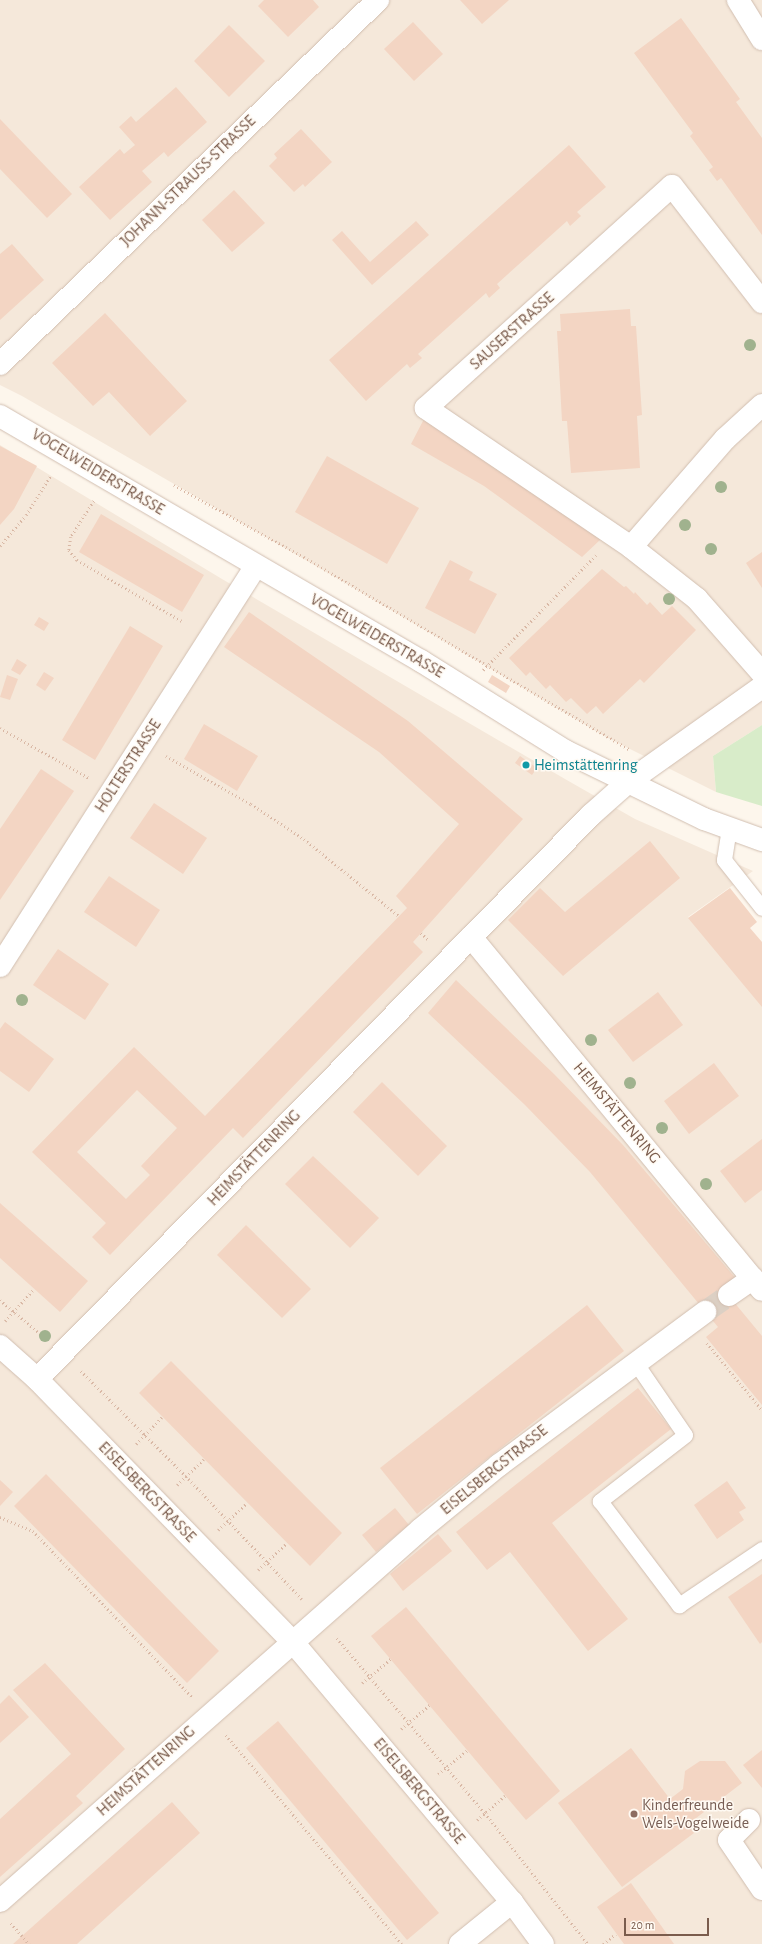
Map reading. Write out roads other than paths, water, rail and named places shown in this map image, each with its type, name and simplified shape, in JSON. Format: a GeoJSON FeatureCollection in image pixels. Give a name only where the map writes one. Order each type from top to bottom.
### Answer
{"type":"FeatureCollection","features":[{"type":"Feature","properties":{"kind":"street","name":"JOHANN-STRAUSS-STRASSE"},"geometry":{"type":"LineString","coordinates":[[0,364],[378,0]]}},
{"type":"Feature","properties":{"kind":"street"},"geometry":{"type":"LineString","coordinates":[[738,0],[762,39]]}},
{"type":"Feature","properties":{"kind":"street","name":"SAUSERSTRASSE"},"geometry":{"type":"LineString","coordinates":[[762,302],[672,186],[426,408],[622,542],[697,599],[762,674]]}},
{"type":"Feature","properties":{"kind":"street"},"geometry":{"type":"LineString","coordinates":[[622,542],[724,439],[762,405]]}},
{"type":"Feature","properties":{"kind":"street","name":"VOGELWEIDERSTRASSE"},"geometry":{"type":"LineString","coordinates":[[0,416],[65,452],[465,688],[565,751],[626,783],[729,828],[762,840]]}},
{"type":"Feature","properties":{"kind":"street","name":"HOLTERSTRASSE"},"geometry":{"type":"LineString","coordinates":[[0,966],[256,566]]}},
{"type":"Feature","properties":{"kind":"street","name":"HEIMSTÄTTENRING"},"geometry":{"type":"LineString","coordinates":[[37,1379],[591,815],[626,783],[762,687]]}},
{"type":"Feature","properties":{"kind":"street","name":"HEIMSTÄTTENRING"},"geometry":{"type":"LineString","coordinates":[[472,937],[757,1284]]}},
{"type":"Feature","properties":{"kind":"street"},"geometry":{"type":"LineString","coordinates":[[729,1295],[757,1284]]}},
{"type":"Feature","properties":{"kind":"street","name":"EISELSBERGSTRASSE"},"geometry":{"type":"LineString","coordinates":[[292,1641],[499,1465],[635,1362],[698,1317]]}},
{"type":"Feature","properties":{"kind":"street","name":"EISELSBERGSTRASSE"},"geometry":{"type":"LineString","coordinates":[[0,1346],[37,1379],[292,1641],[512,1902],[543,1944]]}},
{"type":"Feature","properties":{"kind":"street","name":"HEIMSTÄTTENRING"},"geometry":{"type":"LineString","coordinates":[[0,1901],[292,1641]]}},
{"type":"Feature","properties":{"kind":"street"},"geometry":{"type":"LineString","coordinates":[[749,1820],[729,1840],[762,1889]]}},
{"type":"Feature","properties":{"kind":"street"},"geometry":{"type":"LineString","coordinates":[[460,1944],[512,1902]]}},
{"type":"Feature","properties":{"kind":"lane"},"geometry":{"type":"LineString","coordinates":[[729,828],[724,860],[762,908]]}},
{"type":"Feature","properties":{"kind":"lane"},"geometry":{"type":"LineString","coordinates":[[635,1362],[685,1436],[600,1501],[679,1605],[762,1549]]}},
{"type":"Feature","properties":{"kind":"tunnel"},"geometry":{"type":"LineString","coordinates":[[705,1312],[729,1295]]}},
{"type":"Feature","properties":{"kind":"place","name":"Heimstättenring"},"geometry":{"type":"Point","coordinates":[526,765]}},
{"type":"Feature","properties":{"kind":"place","name":"Kinderfreunde Wels-Vogelweide"},"geometry":{"type":"Point","coordinates":[634,1814]}}]}
